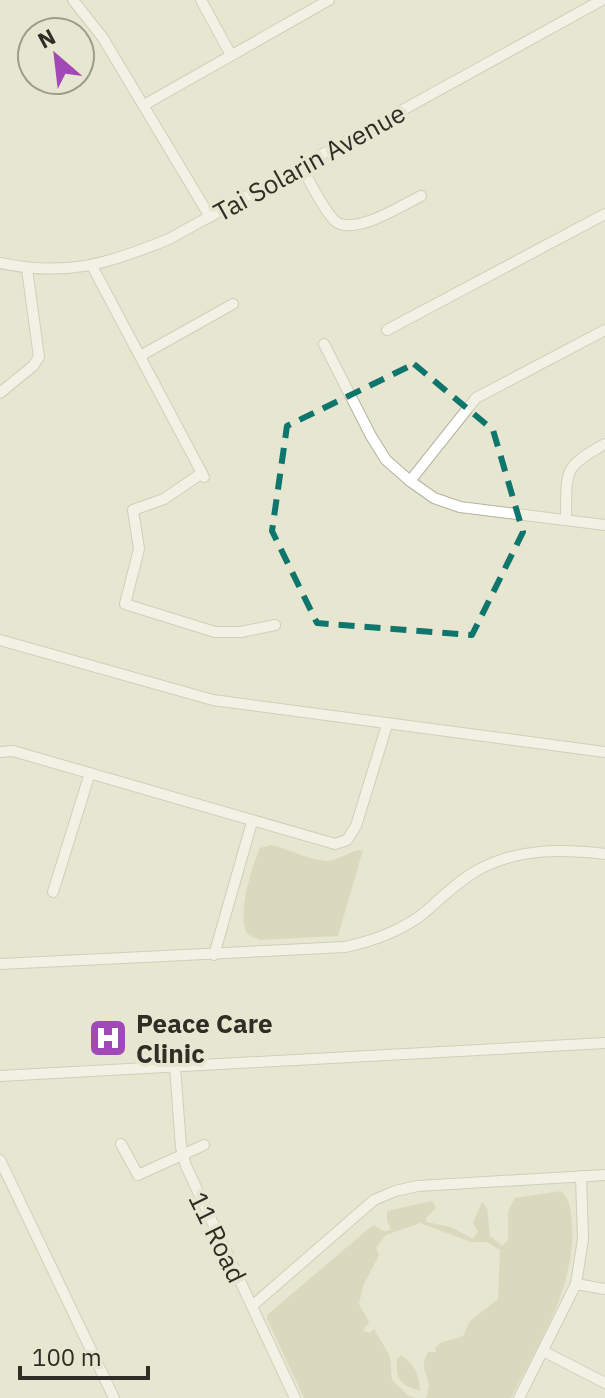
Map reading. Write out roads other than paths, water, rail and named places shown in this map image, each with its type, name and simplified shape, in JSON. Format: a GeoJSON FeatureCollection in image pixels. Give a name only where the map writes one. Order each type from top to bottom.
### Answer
{"type":"FeatureCollection","features":[{"type":"Feature","properties":{"kind":"street"},"geometry":{"type":"LineString","coordinates":[[73,0],[103,38],[210,217]]}},
{"type":"Feature","properties":{"kind":"street"},"geometry":{"type":"LineString","coordinates":[[201,0],[231,55]]}},
{"type":"Feature","properties":{"kind":"street"},"geometry":{"type":"LineString","coordinates":[[144,105],[329,0]]}},
{"type":"Feature","properties":{"kind":"street","name":"Tai Solarin Avenue"},"geometry":{"type":"LineString","coordinates":[[0,263],[27,269],[92,266],[129,256],[169,239],[602,0]]}},
{"type":"Feature","properties":{"kind":"street"},"geometry":{"type":"LineString","coordinates":[[301,166],[335,221],[346,227],[363,224],[421,196]]}},
{"type":"Feature","properties":{"kind":"street"},"geometry":{"type":"LineString","coordinates":[[387,330],[605,214]]}},
{"type":"Feature","properties":{"kind":"street"},"geometry":{"type":"LineString","coordinates":[[92,266],[203,475],[164,499],[133,510],[139,549],[125,604],[215,632],[241,632],[275,625]]}},
{"type":"Feature","properties":{"kind":"street"},"geometry":{"type":"LineString","coordinates":[[0,393],[33,366],[39,357],[27,269]]}},
{"type":"Feature","properties":{"kind":"street"},"geometry":{"type":"LineString","coordinates":[[140,356],[233,304]]}},
{"type":"Feature","properties":{"kind":"street"},"geometry":{"type":"LineString","coordinates":[[410,481],[476,398],[605,330]]}},
{"type":"Feature","properties":{"kind":"street"},"geometry":{"type":"LineString","coordinates":[[324,344],[386,460],[434,498],[460,507],[605,525]]}},
{"type":"Feature","properties":{"kind":"street"},"geometry":{"type":"LineString","coordinates":[[566,519],[570,467],[579,458],[605,444]]}},
{"type":"Feature","properties":{"kind":"street"},"geometry":{"type":"LineString","coordinates":[[0,640],[213,700],[605,752]]}},
{"type":"Feature","properties":{"kind":"street"},"geometry":{"type":"LineString","coordinates":[[0,752],[13,751],[335,844],[347,840],[356,826],[387,725]]}},
{"type":"Feature","properties":{"kind":"street"},"geometry":{"type":"LineString","coordinates":[[53,892],[90,773]]}},
{"type":"Feature","properties":{"kind":"street"},"geometry":{"type":"LineString","coordinates":[[214,955],[252,822]]}},
{"type":"Feature","properties":{"kind":"street"},"geometry":{"type":"LineString","coordinates":[[0,964],[345,947],[371,942],[421,915],[477,871],[507,858],[536,851],[605,854]]}},
{"type":"Feature","properties":{"kind":"street"},"geometry":{"type":"LineString","coordinates":[[0,1076],[605,1043]]}},
{"type":"Feature","properties":{"kind":"street","name":"11 Road"},"geometry":{"type":"LineString","coordinates":[[175,1067],[182,1155],[193,1187],[295,1398]]}},
{"type":"Feature","properties":{"kind":"street"},"geometry":{"type":"LineString","coordinates":[[121,1144],[138,1175],[204,1145]]}},
{"type":"Feature","properties":{"kind":"street"},"geometry":{"type":"LineString","coordinates":[[0,1160],[114,1398]]}},
{"type":"Feature","properties":{"kind":"street"},"geometry":{"type":"LineString","coordinates":[[252,1306],[374,1200],[395,1191],[418,1186],[605,1175]]}},
{"type":"Feature","properties":{"kind":"street"},"geometry":{"type":"LineString","coordinates":[[519,1398],[576,1284],[583,1239],[581,1176]]}},
{"type":"Feature","properties":{"kind":"street"},"geometry":{"type":"LineString","coordinates":[[576,1284],[605,1289]]}},
{"type":"Feature","properties":{"kind":"street"},"geometry":{"type":"LineString","coordinates":[[543,1351],[605,1383]]}},
{"type":"Feature","properties":{"kind":"place","name":"Peace Care Clinic"},"geometry":{"type":"Point","coordinates":[108,1038]}}]}
